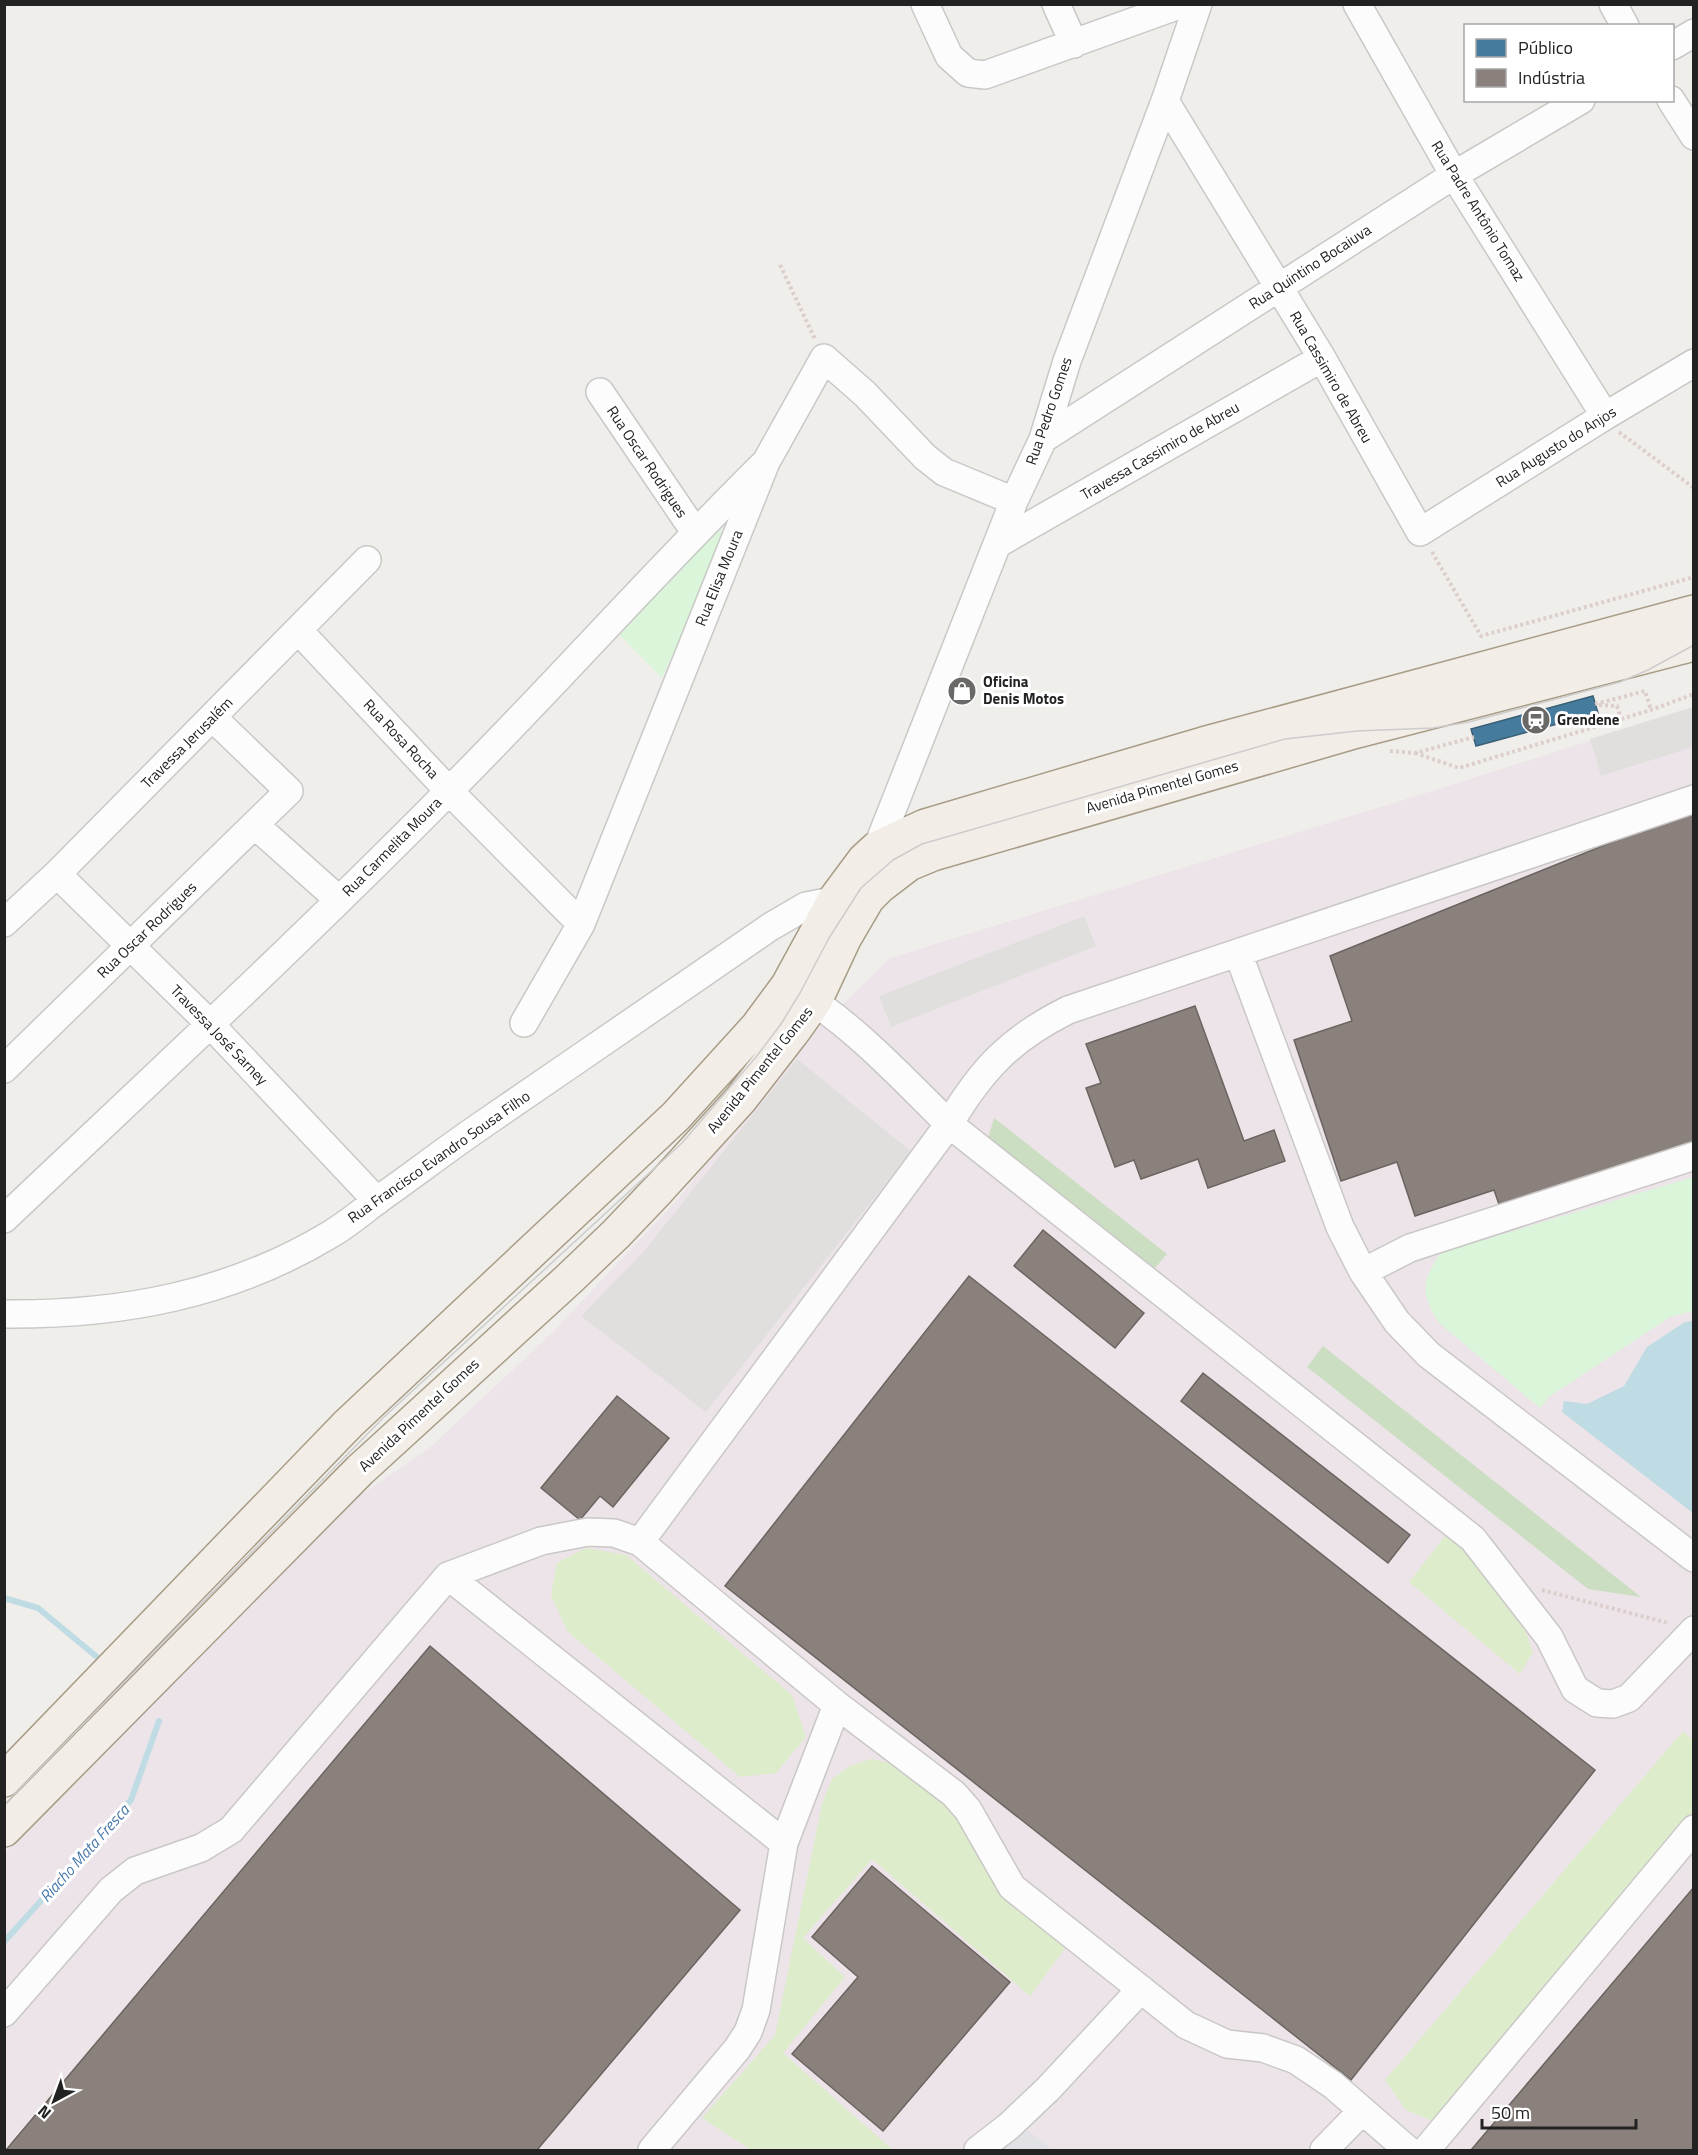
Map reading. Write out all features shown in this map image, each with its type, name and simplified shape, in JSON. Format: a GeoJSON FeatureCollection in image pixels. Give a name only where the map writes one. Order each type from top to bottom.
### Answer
{"type":"FeatureCollection","features":[{"type":"Feature","properties":{"kind":"main road","name":"Avenida Pimentel Gomes"},"geometry":{"type":"LineString","coordinates":[[21,1814],[360,1470],[570,1278],[659,1189],[732,1109],[792,1033],[801,993],[835,899],[864,860],[877,848],[925,826],[1192,747],[1694,612]]}},
{"type":"Feature","properties":{"kind":"main road","name":"Avenida Pimentel Gomes"},"geometry":{"type":"LineString","coordinates":[[9,1776],[348,1424],[676,1116],[757,1027],[801,993],[844,939],[874,892],[909,864],[933,854],[1357,730],[1694,644]]}},
{"type":"Feature","properties":{"kind":"main road"},"geometry":{"type":"LineString","coordinates":[[539,1246],[570,1278]]}},
{"type":"Feature","properties":{"kind":"street"},"geometry":{"type":"LineString","coordinates":[[925,4],[949,56],[968,73],[985,75],[1182,4]]}},
{"type":"Feature","properties":{"kind":"street"},"geometry":{"type":"LineString","coordinates":[[1056,4],[1074,44]]}},
{"type":"Feature","properties":{"kind":"street","name":"Rua Pedro Gomes"},"geometry":{"type":"LineString","coordinates":[[877,848],[1014,501],[1043,439],[1067,361],[1165,101],[1198,4]]}},
{"type":"Feature","properties":{"kind":"street","name":"Rua Padre Antônio Tomaz"},"geometry":{"type":"LineString","coordinates":[[1357,4],[1454,175],[1605,416]]}},
{"type":"Feature","properties":{"kind":"street"},"geometry":{"type":"LineString","coordinates":[[1613,4],[1624,24]]}},
{"type":"Feature","properties":{"kind":"street"},"geometry":{"type":"LineString","coordinates":[[1674,45],[1694,33]]}},
{"type":"Feature","properties":{"kind":"street","name":"Rua Cassimiro de Abreu"},"geometry":{"type":"LineString","coordinates":[[1165,101],[1322,358],[1420,532]]}},
{"type":"Feature","properties":{"kind":"street","name":"Rua Quintino Bocaiuva"},"geometry":{"type":"LineString","coordinates":[[1043,439],[1454,175],[1578,102]]}},
{"type":"Feature","properties":{"kind":"street"},"geometry":{"type":"LineString","coordinates":[[1672,102],[1694,136]]}},
{"type":"Feature","properties":{"kind":"street"},"geometry":{"type":"LineString","coordinates":[[824,358],[865,394],[925,458],[944,472],[1014,501]]}},
{"type":"Feature","properties":{"kind":"street","name":"Rua Elisa Moura"},"geometry":{"type":"LineString","coordinates":[[524,1023],[581,924],[766,462],[824,358]]}},
{"type":"Feature","properties":{"kind":"street","name":"Travessa Cassimiro de Abreu"},"geometry":{"type":"LineString","coordinates":[[999,543],[1322,358]]}},
{"type":"Feature","properties":{"kind":"street","name":"Rua Augusto do Anjos"},"geometry":{"type":"LineString","coordinates":[[1420,532],[1694,363]]}},
{"type":"Feature","properties":{"kind":"street","name":"Rua Oscar Rodrigues"},"geometry":{"type":"LineString","coordinates":[[600,392],[695,532]]}},
{"type":"Feature","properties":{"kind":"street","name":"Rua Carmelita Moura"},"geometry":{"type":"LineString","coordinates":[[4,1219],[339,900],[449,791],[695,532],[766,462]]}},
{"type":"Feature","properties":{"kind":"street","name":"Travessa Jerusalém"},"geometry":{"type":"LineString","coordinates":[[4,923],[57,874],[367,560]]}},
{"type":"Feature","properties":{"kind":"street","name":"Rua Rosa Rocha"},"geometry":{"type":"LineString","coordinates":[[298,630],[449,791],[581,924]]}},
{"type":"Feature","properties":{"kind":"street","name":"Rua Oscar Rodrigues"},"geometry":{"type":"LineString","coordinates":[[4,1069],[289,791],[212,717]]}},
{"type":"Feature","properties":{"kind":"street"},"geometry":{"type":"LineString","coordinates":[[640,1542],[949,1124],[980,1078],[1000,1055],[1022,1036],[1068,1010],[1694,800]]}},
{"type":"Feature","properties":{"kind":"street"},"geometry":{"type":"LineString","coordinates":[[255,825],[339,900]]}},
{"type":"Feature","properties":{"kind":"street"},"geometry":{"type":"LineString","coordinates":[[874,892],[877,848]]}},
{"type":"Feature","properties":{"kind":"street","name":"Travessa José Sarney"},"geometry":{"type":"LineString","coordinates":[[57,874],[210,1024],[377,1201]]}},
{"type":"Feature","properties":{"kind":"street","name":"Rua Francisco Evandro Sousa Filho"},"geometry":{"type":"LineString","coordinates":[[4,1314],[52,1315],[114,1310],[221,1285],[292,1256],[333,1233],[473,1131],[770,927],[806,906],[874,892]]}},
{"type":"Feature","properties":{"kind":"street"},"geometry":{"type":"LineString","coordinates":[[1238,953],[1340,1227],[1363,1272],[1397,1322],[1429,1355],[1694,1558]]}},
{"type":"Feature","properties":{"kind":"street"},"geometry":{"type":"LineString","coordinates":[[801,993],[882,1058],[949,1124],[1473,1539],[1549,1637],[1575,1689],[1597,1703],[1613,1704],[1629,1698],[1682,1627]]}},
{"type":"Feature","properties":{"kind":"street"},"geometry":{"type":"LineString","coordinates":[[1363,1272],[1410,1248],[1694,1156]]}},
{"type":"Feature","properties":{"kind":"street"},"geometry":{"type":"LineString","coordinates":[[4,2013],[111,1890],[135,1871],[201,1848],[231,1830],[447,1576],[541,1541],[588,1532],[614,1533],[640,1542],[837,1705],[954,1794],[968,1810],[1012,1887],[1186,2025],[1227,2044],[1263,2048],[1296,2060],[1332,2085],[1408,2151]]}},
{"type":"Feature","properties":{"kind":"street"},"geometry":{"type":"LineString","coordinates":[[447,1576],[784,1843]]}},
{"type":"Feature","properties":{"kind":"street"},"geometry":{"type":"LineString","coordinates":[[652,2151],[737,2049],[748,2032],[756,2010],[784,1843],[837,1705]]}},
{"type":"Feature","properties":{"kind":"street"},"geometry":{"type":"LineString","coordinates":[[1426,2151],[1694,1829]]}},
{"type":"Feature","properties":{"kind":"street"},"geometry":{"type":"LineString","coordinates":[[978,2151],[1010,2126],[1048,2089],[1141,1989]]}},
{"type":"Feature","properties":{"kind":"street"},"geometry":{"type":"LineString","coordinates":[[1324,2151],[1362,2111]]}},
{"type":"Feature","properties":{"kind":"path"},"geometry":{"type":"LineString","coordinates":[[780,265],[824,358]]}},
{"type":"Feature","properties":{"kind":"path"},"geometry":{"type":"LineString","coordinates":[[1605,416],[1617,430],[1694,488]]}},
{"type":"Feature","properties":{"kind":"path"},"geometry":{"type":"LineString","coordinates":[[1420,532],[1481,636],[1694,578]]}},
{"type":"Feature","properties":{"kind":"path"},"geometry":{"type":"LineString","coordinates":[[1621,719],[1617,706],[1595,705],[1645,691],[1651,710]]}},
{"type":"Feature","properties":{"kind":"path"},"geometry":{"type":"LineString","coordinates":[[1415,753],[1459,768],[1651,710],[1694,694]]}},
{"type":"Feature","properties":{"kind":"path"},"geometry":{"type":"LineString","coordinates":[[1447,744],[1474,737]]}},
{"type":"Feature","properties":{"kind":"path"},"geometry":{"type":"LineString","coordinates":[[1506,1581],[1682,1627]]}},
{"type":"Feature","properties":{"kind":"shaded area"},"geometry":{"type":"Polygon","coordinates":[[[1693,707],[1693,747],[1601,776],[1590,739],[1693,707]]]}},
{"type":"Feature","properties":{"kind":"shaded area"},"geometry":{"type":"Polygon","coordinates":[[[1693,708],[1693,2150],[5,2150],[5,1852],[347,1504],[427,1450],[552,1333],[678,1199],[800,1046],[890,958],[1693,708]]]}},
{"type":"Feature","properties":{"kind":"shaded area"},"geometry":{"type":"Polygon","coordinates":[[[1084,916],[1096,946],[891,1027],[879,996],[1084,916]]]}},
{"type":"Feature","properties":{"kind":"shaded area"},"geometry":{"type":"Polygon","coordinates":[[[797,1059],[911,1151],[706,1412],[581,1316],[645,1250],[797,1059]]]}},
{"type":"Feature","properties":{"kind":"shaded area"},"geometry":{"type":"Polygon","coordinates":[[[1028,2130],[1052,2150],[996,2150],[1028,2130]]]}},
{"type":"Feature","properties":{"kind":"green space"},"geometry":{"type":"Polygon","coordinates":[[[721,530],[725,542],[662,678],[613,628],[721,530]]]}},
{"type":"Feature","properties":{"kind":"green space"},"geometry":{"type":"Polygon","coordinates":[[[994,1118],[1167,1254],[1154,1269],[987,1142],[994,1118]]]}},
{"type":"Feature","properties":{"kind":"green space"},"geometry":{"type":"Polygon","coordinates":[[[1693,1177],[1693,1311],[1670,1317],[1549,1397],[1540,1408],[1438,1322],[1432,1311],[1426,1287],[1430,1272],[1440,1253],[1693,1177]]]}},
{"type":"Feature","properties":{"kind":"green space"},"geometry":{"type":"Polygon","coordinates":[[[1323,1346],[1641,1597],[1588,1589],[1307,1367],[1323,1346]]]}},
{"type":"Feature","properties":{"kind":"green space"},"geometry":{"type":"Polygon","coordinates":[[[1453,1526],[1486,1556],[1527,1635],[1533,1652],[1520,1674],[1409,1582],[1453,1526]]]}},
{"type":"Feature","properties":{"kind":"green space"},"geometry":{"type":"Polygon","coordinates":[[[586,1548],[626,1555],[792,1695],[806,1737],[776,1773],[740,1777],[567,1631],[551,1595],[557,1563],[586,1548]]]}},
{"type":"Feature","properties":{"kind":"green space"},"geometry":{"type":"Polygon","coordinates":[[[1683,1731],[1693,1740],[1693,1815],[1433,2121],[1406,2110],[1385,2080],[1683,1731]]]}},
{"type":"Feature","properties":{"kind":"green space"},"geometry":{"type":"Polygon","coordinates":[[[871,1759],[904,1766],[972,1822],[1068,1944],[1030,1996],[872,1859],[803,1938],[845,1977],[783,2053],[893,2150],[751,2150],[702,2118],[775,2035],[822,1804],[832,1779],[850,1766],[871,1759]]]}},
{"type":"Feature","properties":{"kind":"water"},"geometry":{"type":"Polygon","coordinates":[[[1694,1321],[1693,1513],[1562,1412],[1564,1401],[1587,1404],[1624,1386],[1647,1347],[1685,1322],[1694,1321]]]}},
{"type":"Feature","properties":{"kind":"building: Público","name":"Grendene"},"geometry":{"type":"Polygon","coordinates":[[[1593,696],[1598,713],[1476,746],[1471,729],[1593,696]]]}},
{"type":"Feature","properties":{"kind":"building: Indústria"},"geometry":{"type":"Polygon","coordinates":[[[1694,809],[1694,1143],[1500,1207],[1494,1190],[1415,1216],[1397,1162],[1341,1181],[1294,1040],[1352,1021],[1330,956],[1694,809]]]}},
{"type":"Feature","properties":{"kind":"building: Indústria"},"geometry":{"type":"Polygon","coordinates":[[[1195,1006],[1244,1141],[1274,1130],[1285,1161],[1208,1188],[1198,1159],[1141,1179],[1134,1160],[1115,1167],[1086,1088],[1101,1083],[1086,1044],[1195,1006]]]}},
{"type":"Feature","properties":{"kind":"building: Indústria"},"geometry":{"type":"Polygon","coordinates":[[[1043,1230],[1144,1313],[1115,1348],[1014,1266],[1043,1230]]]}},
{"type":"Feature","properties":{"kind":"building: Indústria"},"geometry":{"type":"Polygon","coordinates":[[[969,1276],[1595,1770],[1351,2080],[725,1586],[969,1276]]]}},
{"type":"Feature","properties":{"kind":"building: Indústria"},"geometry":{"type":"Polygon","coordinates":[[[1203,1373],[1410,1535],[1388,1563],[1181,1401],[1203,1373]]]}},
{"type":"Feature","properties":{"kind":"building: Indústria"},"geometry":{"type":"Polygon","coordinates":[[[617,1396],[669,1438],[613,1507],[600,1496],[580,1520],[541,1488],[617,1396]]]}},
{"type":"Feature","properties":{"kind":"building: Indústria"},"geometry":{"type":"Polygon","coordinates":[[[430,1646],[740,1910],[537,2150],[6,2150],[430,1646]]]}},
{"type":"Feature","properties":{"kind":"building: Indústria"},"geometry":{"type":"Polygon","coordinates":[[[872,1866],[1010,1982],[883,2131],[792,2054],[858,1977],[812,1937],[872,1866]]]}},
{"type":"Feature","properties":{"kind":"building: Indústria"},"geometry":{"type":"Polygon","coordinates":[[[1694,1887],[1694,2150],[1471,2150],[1694,1887]]]}},
{"type":"Feature","properties":{"kind":"waterway","name":"Riacho Mata Fresca"},"geometry":{"type":"LineString","coordinates":[[4,1598],[38,1608],[103,1662]]}},
{"type":"Feature","properties":{"kind":"waterway","name":"Riacho Mata Fresca"},"geometry":{"type":"LineString","coordinates":[[4,1942],[131,1800],[159,1721]]}},
{"type":"Feature","properties":{"kind":"tram line"},"geometry":{"type":"LineString","coordinates":[[4,1805],[384,1417],[682,1143],[756,1057],[781,1024],[829,938],[861,888],[893,860],[922,844],[1285,739],[1357,731],[1433,728],[1469,722],[1620,682],[1694,645]]}},
{"type":"Feature","properties":{"kind":"place","name":"Oficina Denis Motos"},"geometry":{"type":"Point","coordinates":[962,691]}},
{"type":"Feature","properties":{"kind":"place","name":"Grendene"},"geometry":{"type":"Point","coordinates":[1536,720]}}]}
